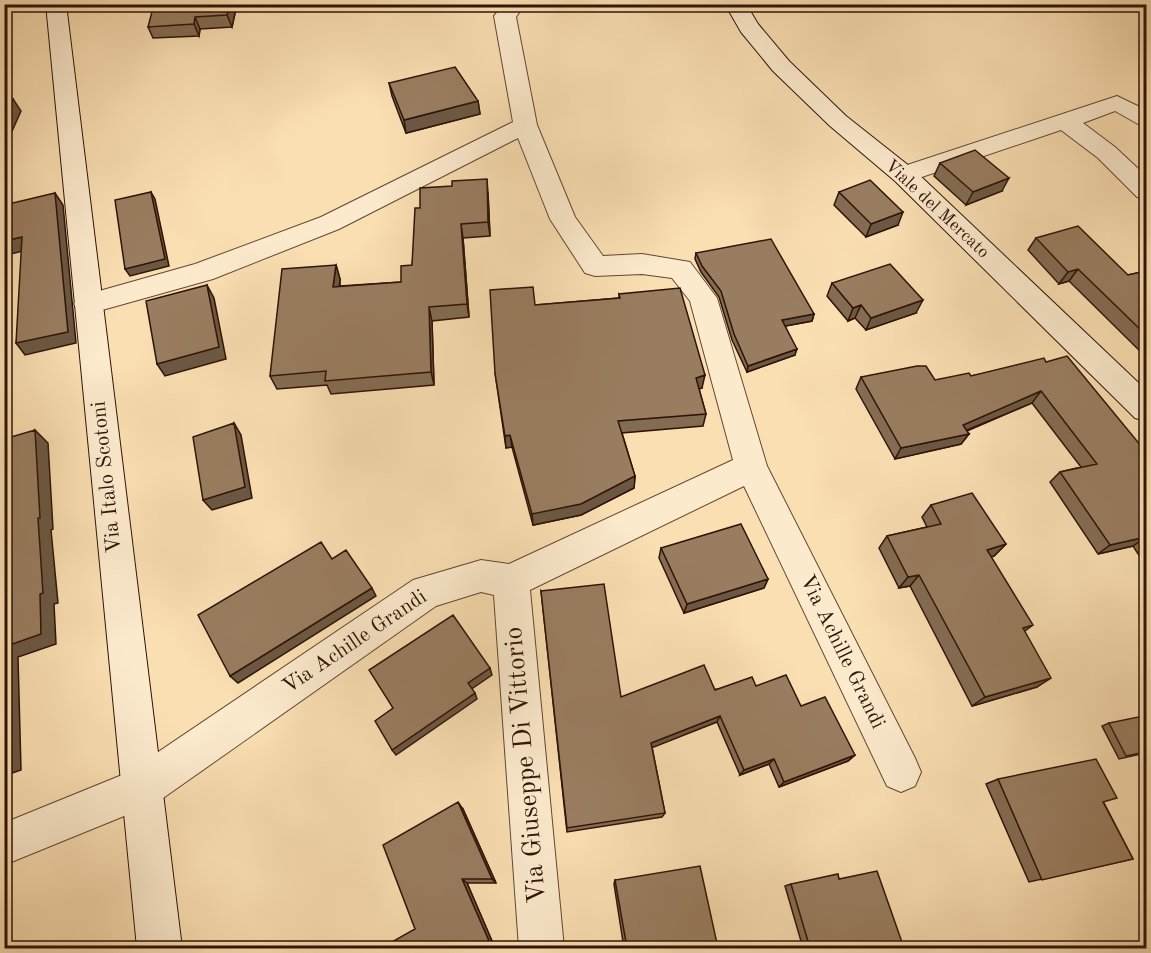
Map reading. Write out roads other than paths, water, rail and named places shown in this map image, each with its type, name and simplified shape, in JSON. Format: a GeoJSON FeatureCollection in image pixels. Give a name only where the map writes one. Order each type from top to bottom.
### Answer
{"type":"FeatureCollection","features":[{"type":"Feature","properties":{"kind":"street","name":"Via Italo Scotoni"},"geometry":{"type":"LineString","coordinates":[[56,4],[160,948]]}},
{"type":"Feature","properties":{"kind":"street","name":"Via Achille Grandi"},"geometry":{"type":"LineString","coordinates":[[515,4],[505,16],[525,125],[563,219],[595,266],[642,264],[680,269],[703,297],[751,467],[901,772]]}},
{"type":"Feature","properties":{"kind":"street","name":"Viale del Mercato"},"geometry":{"type":"LineString","coordinates":[[735,4],[749,27],[781,66],[838,121],[904,175],[1146,409]]}},
{"type":"Feature","properties":{"kind":"street"},"geometry":{"type":"LineString","coordinates":[[904,175],[1117,103],[1146,119]]}},
{"type":"Feature","properties":{"kind":"street"},"geometry":{"type":"LineString","coordinates":[[1062,121],[1110,154],[1146,190]]}},
{"type":"Feature","properties":{"kind":"street"},"geometry":{"type":"LineString","coordinates":[[88,304],[203,272],[330,223],[525,125]]}},
{"type":"Feature","properties":{"kind":"street"},"geometry":{"type":"LineString","coordinates":[[511,581],[751,467]]}},
{"type":"Feature","properties":{"kind":"street","name":"Via Achille Grandi"},"geometry":{"type":"LineString","coordinates":[[4,844],[141,788],[426,592],[481,576],[511,581]]}},
{"type":"Feature","properties":{"kind":"street","name":"Via Giuseppe Di Vittorio"},"geometry":{"type":"LineString","coordinates":[[511,581],[542,948]]}}]}
